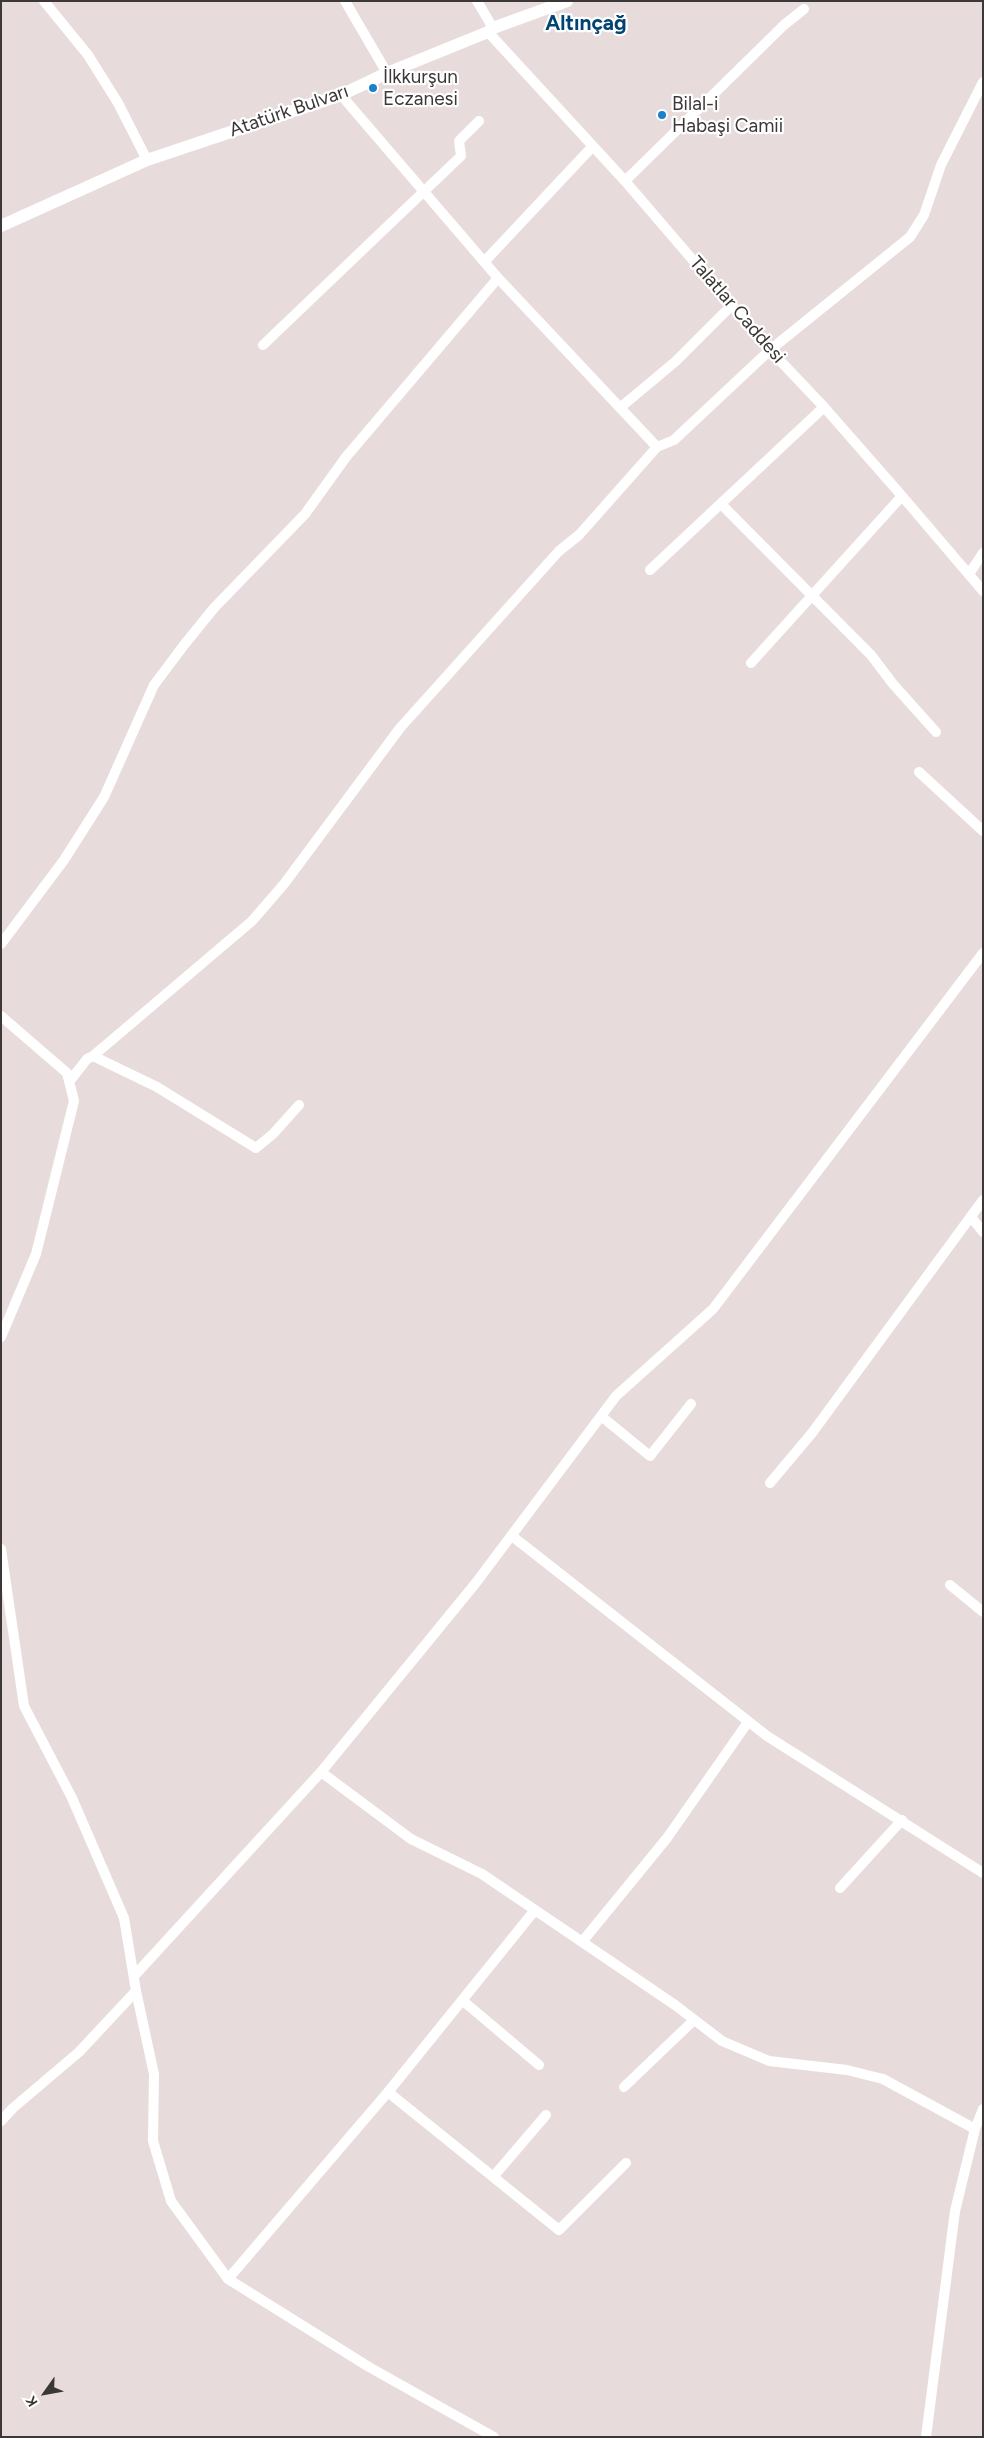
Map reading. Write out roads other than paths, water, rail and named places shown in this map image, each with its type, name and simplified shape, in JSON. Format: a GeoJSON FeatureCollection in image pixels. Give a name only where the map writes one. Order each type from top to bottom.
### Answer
{"type":"FeatureCollection","features":[{"type":"Feature","properties":{"kind":"main road","name":"Atatürk Bulvarı"},"geometry":{"type":"LineString","coordinates":[[1,226],[147,160],[341,95],[387,73],[491,30],[568,1]]}},
{"type":"Feature","properties":{"kind":"street"},"geometry":{"type":"LineString","coordinates":[[44,1],[88,55],[118,103],[147,160]]}},
{"type":"Feature","properties":{"kind":"street"},"geometry":{"type":"LineString","coordinates":[[345,1],[387,73]]}},
{"type":"Feature","properties":{"kind":"street","name":"Talatlar Caddesi"},"geometry":{"type":"LineString","coordinates":[[477,1],[491,30],[625,181],[770,350],[824,407],[983,591]]}},
{"type":"Feature","properties":{"kind":"street"},"geometry":{"type":"LineString","coordinates":[[625,181],[770,38],[804,9]]}},
{"type":"Feature","properties":{"kind":"street"},"geometry":{"type":"LineString","coordinates":[[69,1082],[87,1059],[93,1056],[252,921],[284,884],[400,728],[553,557],[579,535],[657,447],[674,440],[770,350],[910,237],[924,215],[941,165],[983,82]]}},
{"type":"Feature","properties":{"kind":"street"},"geometry":{"type":"LineString","coordinates":[[341,95],[498,278],[657,447]]}},
{"type":"Feature","properties":{"kind":"street"},"geometry":{"type":"LineString","coordinates":[[263,345],[425,193],[461,156],[459,141],[479,121]]}},
{"type":"Feature","properties":{"kind":"street"},"geometry":{"type":"LineString","coordinates":[[485,261],[593,146]]}},
{"type":"Feature","properties":{"kind":"street"},"geometry":{"type":"LineString","coordinates":[[1,944],[64,860],[99,805],[154,685],[214,608],[305,514],[346,457],[498,278]]}},
{"type":"Feature","properties":{"kind":"street"},"geometry":{"type":"LineString","coordinates":[[621,407],[676,361],[732,305]]}},
{"type":"Feature","properties":{"kind":"street"},"geometry":{"type":"LineString","coordinates":[[650,570],[824,407]]}},
{"type":"Feature","properties":{"kind":"street"},"geometry":{"type":"LineString","coordinates":[[751,663],[902,496]]}},
{"type":"Feature","properties":{"kind":"street"},"geometry":{"type":"LineString","coordinates":[[721,504],[813,594],[871,655],[893,684],[936,732]]}},
{"type":"Feature","properties":{"kind":"street"},"geometry":{"type":"LineString","coordinates":[[969,574],[983,553]]}},
{"type":"Feature","properties":{"kind":"street"},"geometry":{"type":"LineString","coordinates":[[919,772],[983,831]]}},
{"type":"Feature","properties":{"kind":"street"},"geometry":{"type":"LineString","coordinates":[[135,1975],[321,1772],[512,1536],[616,1396],[713,1309],[983,953]]}},
{"type":"Feature","properties":{"kind":"street"},"geometry":{"type":"LineString","coordinates":[[1,1016],[67,1073],[74,1101],[36,1254],[1,1337]]}},
{"type":"Feature","properties":{"kind":"street"},"geometry":{"type":"LineString","coordinates":[[93,1056],[157,1087],[256,1148],[273,1134],[299,1105]]}},
{"type":"Feature","properties":{"kind":"street"},"geometry":{"type":"LineString","coordinates":[[770,1483],[812,1433],[983,1200]]}},
{"type":"Feature","properties":{"kind":"street"},"geometry":{"type":"LineString","coordinates":[[971,1216],[983,1232]]}},
{"type":"Feature","properties":{"kind":"street"},"geometry":{"type":"LineString","coordinates":[[601,1416],[650,1456],[691,1404]]}},
{"type":"Feature","properties":{"kind":"street"},"geometry":{"type":"LineString","coordinates":[[512,1536],[767,1736],[983,1873]]}},
{"type":"Feature","properties":{"kind":"street"},"geometry":{"type":"LineString","coordinates":[[1,1549],[24,1706],[72,1798],[124,1918],[135,1975],[136,1991],[154,2074],[153,2142],[171,2201],[228,2279],[369,2367],[494,2437]]}},
{"type":"Feature","properties":{"kind":"street"},"geometry":{"type":"LineString","coordinates":[[950,1585],[983,1612]]}},
{"type":"Feature","properties":{"kind":"street"},"geometry":{"type":"LineString","coordinates":[[582,1942],[667,1838],[748,1722]]}},
{"type":"Feature","properties":{"kind":"street"},"geometry":{"type":"LineString","coordinates":[[321,1772],[411,1839],[482,1874],[722,2041],[769,2061],[847,2070],[883,2079],[979,2124]]}},
{"type":"Feature","properties":{"kind":"street"},"geometry":{"type":"LineString","coordinates":[[840,1888],[902,1820]]}},
{"type":"Feature","properties":{"kind":"street"},"geometry":{"type":"LineString","coordinates":[[228,2279],[388,2092],[535,1910]]}},
{"type":"Feature","properties":{"kind":"street"},"geometry":{"type":"LineString","coordinates":[[1,2121],[13,2108],[79,2052],[136,1991]]}},
{"type":"Feature","properties":{"kind":"street"},"geometry":{"type":"LineString","coordinates":[[462,2000],[539,2065]]}},
{"type":"Feature","properties":{"kind":"street"},"geometry":{"type":"LineString","coordinates":[[624,2086],[694,2020]]}},
{"type":"Feature","properties":{"kind":"street"},"geometry":{"type":"LineString","coordinates":[[388,2092],[559,2230],[626,2163]]}},
{"type":"Feature","properties":{"kind":"street"},"geometry":{"type":"LineString","coordinates":[[926,2437],[955,2211],[983,2109]]}},
{"type":"Feature","properties":{"kind":"street"},"geometry":{"type":"LineString","coordinates":[[493,2177],[546,2115]]}},
{"type":"Feature","properties":{"kind":"place","name":"İlkkurşun Eczanesi"},"geometry":{"type":"Point","coordinates":[373,88]}},
{"type":"Feature","properties":{"kind":"place","name":"Bilal-i Habaşi Camii"},"geometry":{"type":"Point","coordinates":[662,115]}},
{"type":"Feature","properties":{"kind":"district","name":"Altınçağ"},"geometry":{"type":"Point","coordinates":[586,24]}}]}
